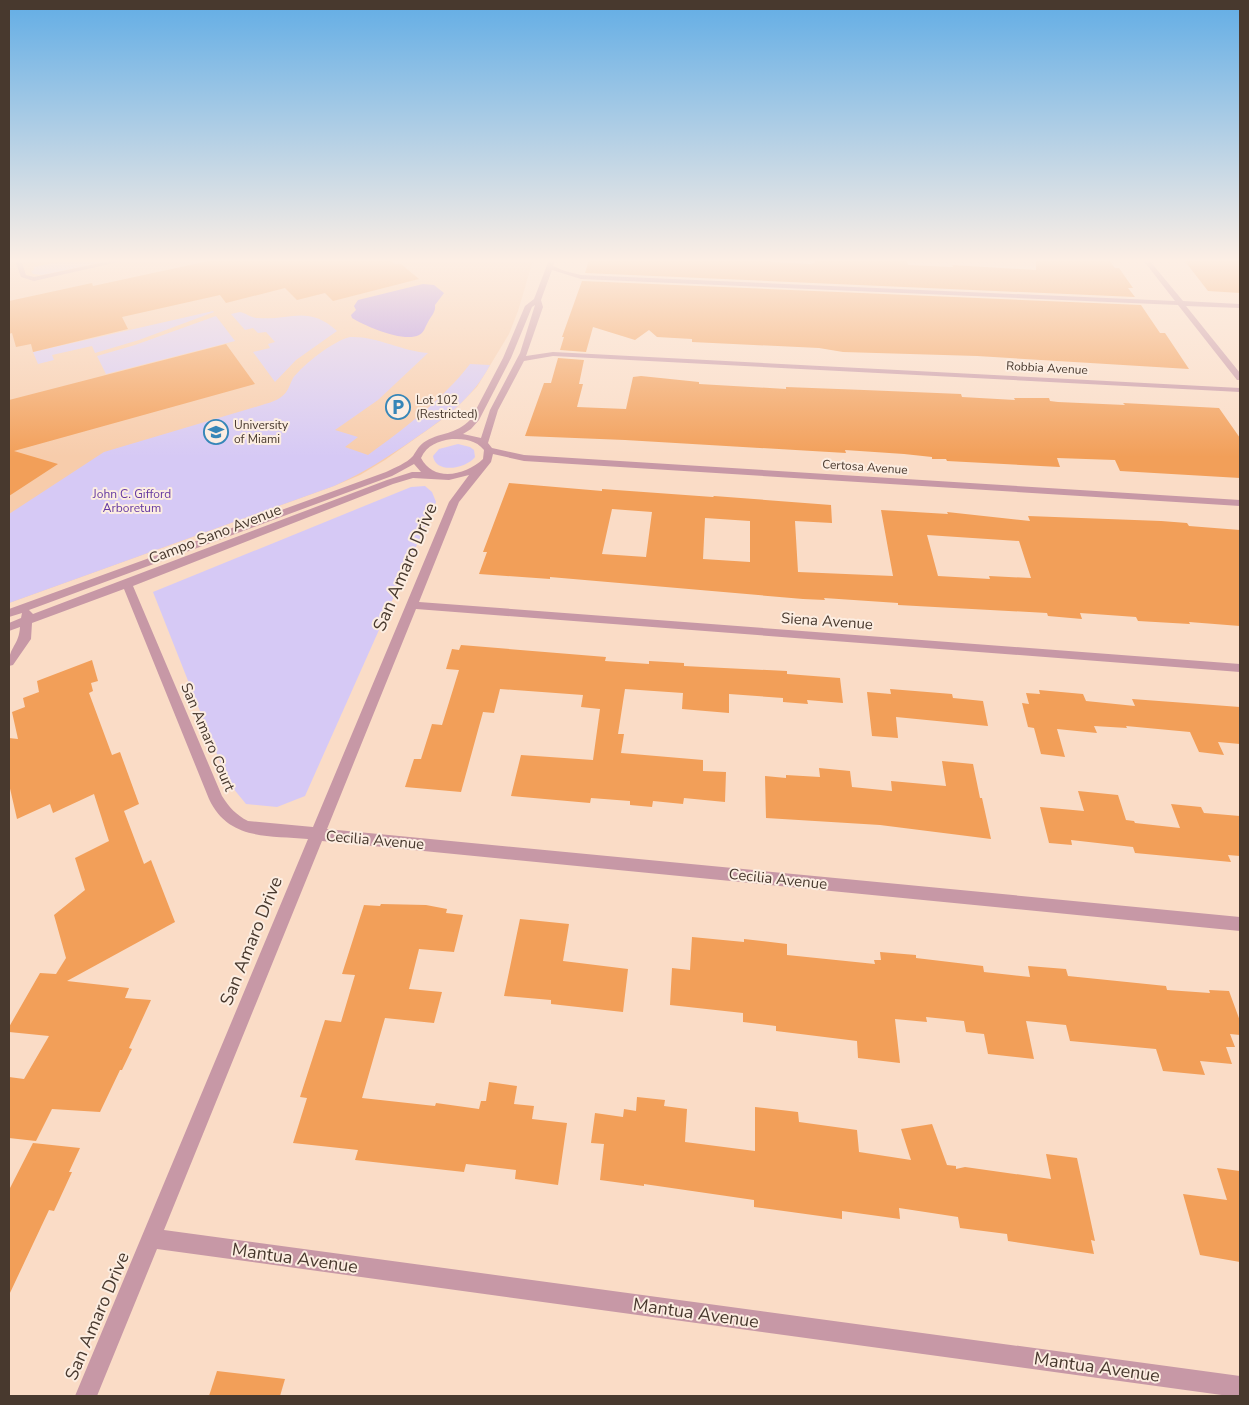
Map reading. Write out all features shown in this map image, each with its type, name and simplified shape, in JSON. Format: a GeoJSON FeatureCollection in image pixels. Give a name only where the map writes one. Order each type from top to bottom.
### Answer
{"type":"FeatureCollection","features":[{"type":"Feature","properties":{"kind":"street"},"geometry":{"type":"LineString","coordinates":[[452,436],[468,427],[475,420],[510,352],[521,326]]}},
{"type":"Feature","properties":{"kind":"street"},"geometry":{"type":"LineString","coordinates":[[487,446],[486,431],[495,408],[521,359],[533,326]]}},
{"type":"Feature","properties":{"kind":"street"},"geometry":{"type":"LineString","coordinates":[[1197,326],[1240,378]]}},
{"type":"Feature","properties":{"kind":"street","name":"Robbia Avenue"},"geometry":{"type":"LineString","coordinates":[[526,346],[553,354]]}},
{"type":"Feature","properties":{"kind":"street"},"geometry":{"type":"LineString","coordinates":[[510,352],[515,356],[513,360],[515,370]]}},
{"type":"Feature","properties":{"kind":"street","name":"Robbia Avenue"},"geometry":{"type":"LineString","coordinates":[[521,359],[553,354],[1240,390]]}},
{"type":"Feature","properties":{"kind":"street","name":"Certosa Avenue"},"geometry":{"type":"LineString","coordinates":[[452,436],[468,436],[487,446],[524,458],[1240,503]]}},
{"type":"Feature","properties":{"kind":"street","name":"Campo Sano Avenue"},"geometry":{"type":"LineString","coordinates":[[9,613],[389,474],[416,458],[425,445],[438,439],[452,436]]}},
{"type":"Feature","properties":{"kind":"street","name":"San Amaro Drive"},"geometry":{"type":"LineString","coordinates":[[86,1396],[454,502],[488,460],[487,446]]}},
{"type":"Feature","properties":{"kind":"street"},"geometry":{"type":"LineString","coordinates":[[416,458],[420,468],[438,476]]}},
{"type":"Feature","properties":{"kind":"street","name":"Campo Sano Avenue"},"geometry":{"type":"LineString","coordinates":[[9,627],[127,584],[396,480],[412,475],[459,476],[480,468]]}},
{"type":"Feature","properties":{"kind":"street","name":"San Amaro Drive"},"geometry":{"type":"LineString","coordinates":[[438,476],[450,487],[454,502]]}},
{"type":"Feature","properties":{"kind":"street","name":"San Amaro Court"},"geometry":{"type":"LineString","coordinates":[[127,584],[182,721],[223,810],[237,824],[247,827],[316,835]]}},
{"type":"Feature","properties":{"kind":"street","name":"Siena Avenue"},"geometry":{"type":"LineString","coordinates":[[411,605],[1240,668]]}},
{"type":"Feature","properties":{"kind":"street"},"geometry":{"type":"LineString","coordinates":[[9,662],[25,639],[28,621],[26,608]]}},
{"type":"Feature","properties":{"kind":"street","name":"Cecilia Avenue"},"geometry":{"type":"LineString","coordinates":[[316,835],[1240,924]]}},
{"type":"Feature","properties":{"kind":"street","name":"Mantua Avenue"},"geometry":{"type":"LineString","coordinates":[[151,1238],[1240,1387]]}},
{"type":"Feature","properties":{"kind":"shaded area","name":"University of Miami"},"geometry":{"type":"Polygon","coordinates":[[[9,326],[512,326],[477,387],[450,414],[385,460],[360,475],[9,603],[9,326]]]}},
{"type":"Feature","properties":{"kind":"shaded area"},"geometry":{"type":"Polygon","coordinates":[[[367,326],[426,326],[421,334],[412,337],[404,337],[367,326]]]}},
{"type":"Feature","properties":{"kind":"green space"},"geometry":{"type":"Polygon","coordinates":[[[149,326],[178,326],[139,340],[95,353],[92,346],[52,355],[54,360],[38,364],[33,352],[149,326]]]}},
{"type":"Feature","properties":{"kind":"green space"},"geometry":{"type":"Polygon","coordinates":[[[189,326],[223,326],[235,341],[106,374],[97,356],[189,326]]]}},
{"type":"Feature","properties":{"kind":"green space"},"geometry":{"type":"Polygon","coordinates":[[[241,326],[330,326],[337,331],[296,360],[275,382],[253,352],[270,348],[268,344],[275,342],[266,332],[258,333],[253,328],[245,330],[241,326]]]}},
{"type":"Feature","properties":{"kind":"green space","name":"John C. Gifford Arboretum"},"geometry":{"type":"Polygon","coordinates":[[[350,337],[370,339],[408,350],[428,353],[378,400],[335,430],[358,437],[345,447],[368,455],[409,424],[435,401],[470,364],[490,365],[475,388],[447,415],[385,458],[345,481],[9,603],[9,514],[104,452],[277,400],[286,392],[298,372],[311,360],[335,343],[350,337]]]}},
{"type":"Feature","properties":{"kind":"green space"},"geometry":{"type":"Polygon","coordinates":[[[458,444],[474,450],[475,457],[459,467],[452,468],[445,468],[435,462],[433,456],[439,449],[458,444]]]}},
{"type":"Feature","properties":{"kind":"green space"},"geometry":{"type":"Polygon","coordinates":[[[425,486],[432,492],[436,502],[305,796],[277,807],[246,804],[228,782],[153,592],[411,487],[425,486]]]}},
{"type":"Feature","properties":{"kind":"building"},"geometry":{"type":"Polygon","coordinates":[[[9,326],[126,326],[128,329],[33,352],[31,344],[16,347],[12,333],[9,334],[9,326]]]}},
{"type":"Feature","properties":{"kind":"building"},"geometry":{"type":"Polygon","coordinates":[[[566,326],[1155,326],[1160,333],[1165,333],[1189,369],[977,356],[843,352],[819,348],[692,342],[692,339],[657,337],[649,330],[635,340],[593,327],[586,352],[560,350],[564,337],[562,337],[566,326]]]}},
{"type":"Feature","properties":{"kind":"building"},"geometry":{"type":"Polygon","coordinates":[[[226,344],[255,384],[14,451],[58,464],[9,496],[9,400],[226,344]]]}},
{"type":"Feature","properties":{"kind":"building"},"geometry":{"type":"Polygon","coordinates":[[[558,358],[584,360],[579,384],[583,384],[577,407],[626,409],[633,377],[641,376],[699,382],[699,384],[786,389],[786,387],[961,394],[962,397],[1015,400],[1014,398],[1049,398],[1050,401],[1058,402],[1219,408],[1240,438],[1240,478],[1120,471],[1115,460],[1057,458],[1060,467],[947,461],[946,459],[932,459],[932,457],[845,450],[846,453],[525,436],[544,383],[551,383],[558,358]]]}},
{"type":"Feature","properties":{"kind":"building"},"geometry":{"type":"Polygon","coordinates":[[[509,483],[602,491],[602,489],[831,505],[832,523],[795,521],[798,572],[893,576],[881,510],[948,514],[947,512],[1030,521],[1028,516],[1187,523],[1189,526],[1240,530],[1240,626],[1138,621],[1136,617],[1080,613],[1082,619],[1048,616],[1047,613],[898,605],[898,603],[824,598],[825,600],[803,599],[550,577],[550,579],[479,574],[487,552],[483,552],[509,483]],[[612,509],[602,554],[646,557],[652,512],[612,509]],[[705,518],[703,559],[750,562],[750,521],[705,518]],[[927,535],[938,576],[990,579],[989,576],[1031,578],[1019,541],[927,535]]]}},
{"type":"Feature","properties":{"kind":"building"},"geometry":{"type":"Polygon","coordinates":[[[461,645],[606,657],[605,661],[649,664],[649,661],[684,663],[684,666],[787,671],[787,674],[840,678],[843,703],[807,700],[808,704],[783,702],[783,698],[729,694],[729,713],[682,709],[683,693],[625,689],[618,734],[624,734],[621,753],[703,760],[703,771],[726,772],[725,802],[684,798],[683,804],[653,801],[652,807],[630,805],[630,801],[591,798],[590,803],[511,796],[521,755],[593,760],[600,709],[581,707],[583,695],[500,689],[494,713],[483,712],[461,792],[405,787],[414,759],[421,759],[432,724],[442,725],[459,670],[446,669],[452,649],[459,650],[461,645]]]}},
{"type":"Feature","properties":{"kind":"building"},"geometry":{"type":"Polygon","coordinates":[[[92,660],[98,681],[91,683],[93,691],[89,693],[112,755],[120,752],[139,804],[124,811],[144,864],[151,860],[175,922],[67,981],[129,988],[125,998],[151,1000],[129,1048],[132,1049],[100,1112],[52,1109],[36,1141],[9,1138],[9,1077],[24,1079],[49,1036],[9,1032],[9,1027],[40,973],[56,974],[66,958],[54,915],[85,890],[75,858],[109,841],[94,794],[53,813],[50,804],[17,819],[9,784],[9,738],[18,739],[12,712],[25,707],[23,698],[39,692],[37,681],[92,660]]]}},
{"type":"Feature","properties":{"kind":"building"},"geometry":{"type":"Polygon","coordinates":[[[890,689],[952,694],[953,698],[983,701],[988,726],[896,717],[898,738],[872,736],[867,692],[891,694],[890,689]]]}},
{"type":"Feature","properties":{"kind":"building"},"geometry":{"type":"Polygon","coordinates":[[[1039,690],[1083,694],[1086,701],[1135,706],[1132,699],[1240,707],[1240,744],[1218,742],[1224,755],[1199,752],[1190,732],[1126,726],[1127,728],[1094,726],[1097,733],[1057,729],[1065,757],[1041,754],[1034,728],[1028,727],[1022,703],[1029,704],[1026,693],[1040,694],[1039,690]]]}},
{"type":"Feature","properties":{"kind":"building"},"geometry":{"type":"Polygon","coordinates":[[[942,761],[973,764],[991,839],[880,825],[766,818],[765,776],[786,778],[786,775],[820,777],[819,768],[850,771],[852,787],[892,791],[891,781],[946,786],[942,761]]]}},
{"type":"Feature","properties":{"kind":"building"},"geometry":{"type":"Polygon","coordinates":[[[1078,791],[1118,795],[1126,820],[1134,821],[1135,823],[1180,828],[1171,804],[1201,807],[1204,813],[1240,816],[1240,856],[1228,855],[1231,862],[1135,853],[1133,847],[1071,840],[1072,845],[1049,843],[1040,807],[1084,811],[1078,791]]]}},
{"type":"Feature","properties":{"kind":"building"},"geometry":{"type":"Polygon","coordinates":[[[381,904],[426,905],[447,909],[446,913],[463,915],[454,952],[419,949],[409,989],[442,992],[434,1023],[385,1018],[362,1098],[435,1106],[436,1103],[479,1109],[481,1101],[486,1101],[489,1082],[517,1086],[514,1104],[534,1106],[532,1119],[567,1123],[558,1185],[515,1179],[516,1170],[466,1164],[464,1172],[355,1160],[358,1150],[293,1143],[307,1098],[300,1097],[325,1020],[341,1022],[355,975],[342,974],[364,905],[380,906],[381,904]]]}},
{"type":"Feature","properties":{"kind":"building"},"geometry":{"type":"Polygon","coordinates":[[[520,919],[569,924],[563,961],[628,969],[623,1012],[551,1004],[551,1000],[504,996],[520,919]]]}},
{"type":"Feature","properties":{"kind":"building"},"geometry":{"type":"Polygon","coordinates":[[[692,937],[744,942],[744,939],[787,944],[787,955],[875,964],[874,960],[881,960],[880,952],[916,955],[916,958],[983,966],[984,972],[1030,977],[1028,966],[1066,969],[1068,976],[1166,986],[1167,990],[1210,993],[1209,990],[1229,991],[1240,1021],[1240,1035],[1230,1034],[1235,1047],[1226,1047],[1232,1064],[1200,1061],[1205,1075],[1163,1071],[1156,1049],[1070,1041],[1066,1025],[1026,1021],[1034,1059],[988,1054],[984,1034],[966,1032],[964,1021],[926,1017],[927,1022],[895,1019],[900,1063],[858,1058],[857,1041],[776,1031],[776,1026],[743,1022],[743,1013],[670,1005],[672,968],[690,970],[692,937]]]}},
{"type":"Feature","properties":{"kind":"building"},"geometry":{"type":"Polygon","coordinates":[[[637,1097],[665,1100],[664,1106],[687,1109],[685,1142],[755,1151],[755,1107],[798,1112],[799,1122],[857,1130],[859,1152],[911,1160],[901,1129],[932,1124],[947,1165],[956,1166],[956,1169],[965,1167],[1051,1179],[1046,1154],[1077,1158],[1095,1241],[1091,1240],[1094,1254],[1008,1241],[1007,1234],[960,1228],[958,1217],[899,1208],[900,1219],[842,1211],[842,1219],[754,1207],[754,1200],[644,1184],[644,1186],[600,1180],[604,1144],[591,1143],[595,1113],[623,1117],[624,1109],[636,1111],[637,1097]]]}},
{"type":"Feature","properties":{"kind":"building"},"geometry":{"type":"Polygon","coordinates":[[[33,1143],[80,1148],[69,1172],[72,1172],[54,1211],[49,1210],[9,1295],[9,1190],[33,1143]]]}},
{"type":"Feature","properties":{"kind":"building"},"geometry":{"type":"Polygon","coordinates":[[[1217,1168],[1240,1171],[1240,1262],[1200,1255],[1183,1194],[1227,1200],[1217,1168]]]}},
{"type":"Feature","properties":{"kind":"building"},"geometry":{"type":"Polygon","coordinates":[[[217,1371],[285,1379],[280,1396],[209,1396],[217,1371]]]}},
{"type":"Feature","properties":{"kind":"place","name":"Lot 102 (Restricted)"},"geometry":{"type":"Point","coordinates":[398,407]}},
{"type":"Feature","properties":{"kind":"place","name":"University of Miami"},"geometry":{"type":"Point","coordinates":[216,432]}}]}
